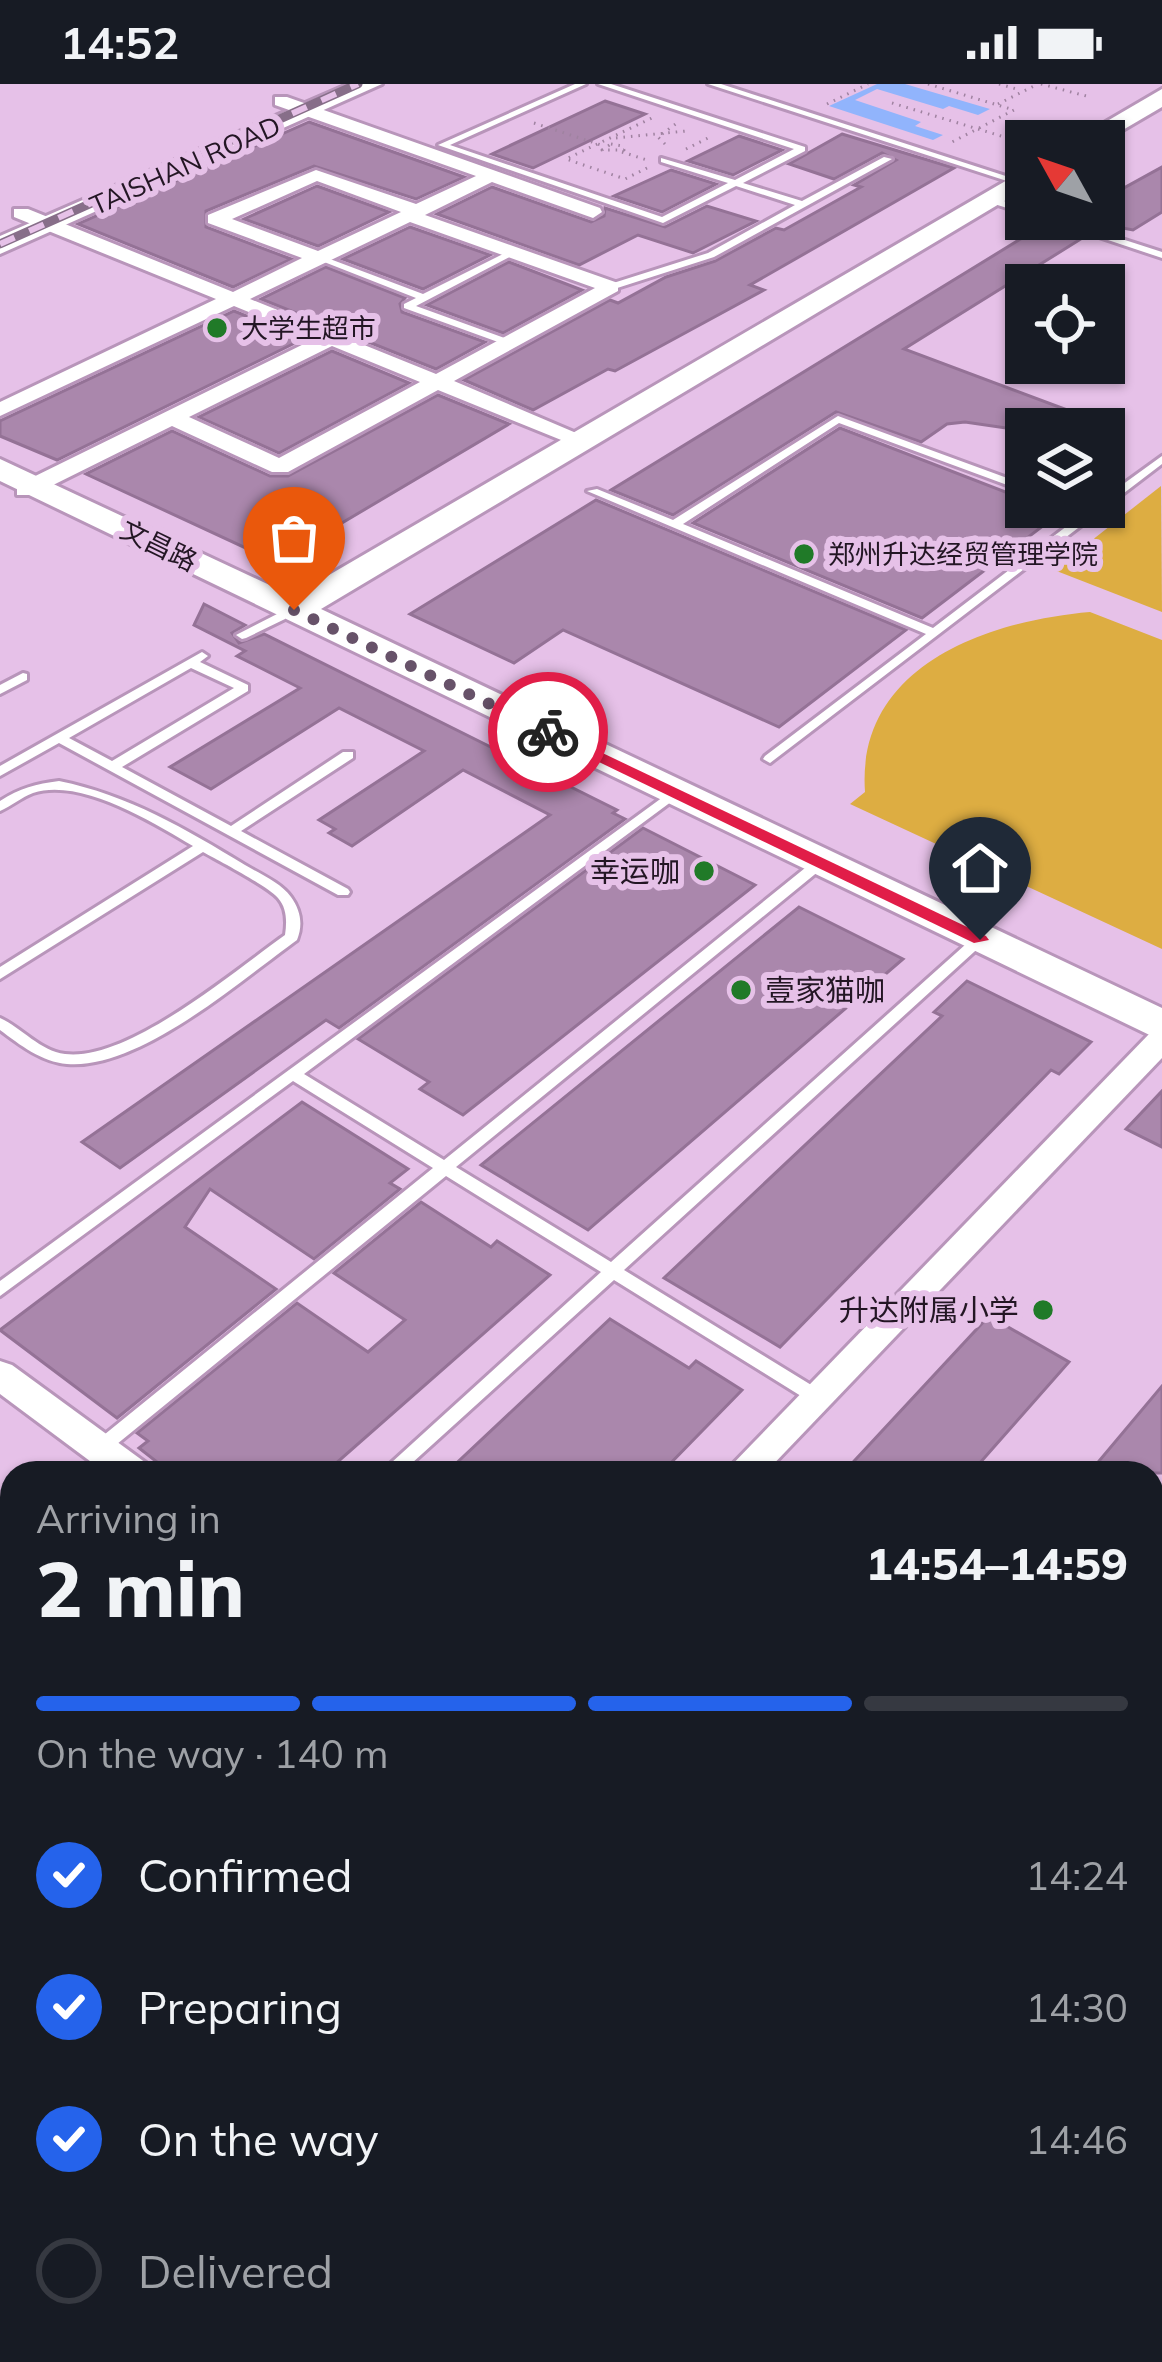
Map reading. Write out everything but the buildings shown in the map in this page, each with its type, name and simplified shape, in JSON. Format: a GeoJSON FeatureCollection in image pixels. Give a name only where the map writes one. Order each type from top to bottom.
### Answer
{"type":"FeatureCollection","features":[{"type":"Feature","properties":{"kind":"street","name":"TAISHAN ROAD"},"geometry":{"type":"LineString","coordinates":[[11,217],[320,84]]}},
{"type":"Feature","properties":{"kind":"street","name":"TAISHAN ROAD"},"geometry":{"type":"LineString","coordinates":[[0,246],[370,84]]}},
{"type":"Feature","properties":{"kind":"street"},"geometry":{"type":"LineString","coordinates":[[1121,120],[1162,96]]}},
{"type":"Feature","properties":{"kind":"street"},"geometry":{"type":"LineString","coordinates":[[281,101],[592,212]]}},
{"type":"Feature","properties":{"kind":"street"},"geometry":{"type":"LineString","coordinates":[[319,258],[215,219],[316,175],[611,287]]}},
{"type":"Feature","properties":{"kind":"street"},"geometry":{"type":"LineString","coordinates":[[0,410],[489,176]]}},
{"type":"Feature","properties":{"kind":"street"},"geometry":{"type":"LineString","coordinates":[[288,613],[1005,187]]}},
{"type":"Feature","properties":{"kind":"street"},"geometry":{"type":"LineString","coordinates":[[11,217],[50,224],[584,441]]}},
{"type":"Feature","properties":{"kind":"street"},"geometry":{"type":"LineString","coordinates":[[172,418],[280,467],[611,287]]}},
{"type":"Feature","properties":{"kind":"street"},"geometry":{"type":"LineString","coordinates":[[20,481],[172,418],[333,338]]}},
{"type":"Feature","properties":{"kind":"street","name":"文昌路"},"geometry":{"type":"LineString","coordinates":[[20,481],[288,613],[1162,1026]]}},
{"type":"Feature","properties":{"kind":"street"},"geometry":{"type":"LineString","coordinates":[[753,1461],[1162,1039]]}},
{"type":"Feature","properties":{"kind":"street"},"geometry":{"type":"LineString","coordinates":[[0,1375],[117,1461]]}},
{"type":"Feature","properties":{"kind":"lane"},"geometry":{"type":"LineString","coordinates":[[582,84],[442,145],[663,220],[802,149],[602,84]]}},
{"type":"Feature","properties":{"kind":"lane"},"geometry":{"type":"LineString","coordinates":[[712,84],[1005,184]]}},
{"type":"Feature","properties":{"kind":"lane"},"geometry":{"type":"LineString","coordinates":[[611,287],[711,255],[887,159]]}},
{"type":"Feature","properties":{"kind":"lane"},"geometry":{"type":"LineString","coordinates":[[664,160],[805,206]]}},
{"type":"Feature","properties":{"kind":"lane"},"geometry":{"type":"LineString","coordinates":[[1115,240],[1162,255]]}},
{"type":"Feature","properties":{"kind":"lane"},"geometry":{"type":"LineString","coordinates":[[509,343],[408,306],[514,252]]}},
{"type":"Feature","properties":{"kind":"lane"},"geometry":{"type":"LineString","coordinates":[[319,258],[424,298]]}},
{"type":"Feature","properties":{"kind":"lane"},"geometry":{"type":"LineString","coordinates":[[674,525],[838,418],[1005,480]]}},
{"type":"Feature","properties":{"kind":"lane"},"geometry":{"type":"LineString","coordinates":[[1125,488],[1160,463]]}},
{"type":"Feature","properties":{"kind":"lane"},"geometry":{"type":"LineString","coordinates":[[593,491],[935,633]]}},
{"type":"Feature","properties":{"kind":"lane"},"geometry":{"type":"LineString","coordinates":[[770,759],[1072,528]]}},
{"type":"Feature","properties":{"kind":"lane"},"geometry":{"type":"LineString","coordinates":[[242,635],[288,613]]}},
{"type":"Feature","properties":{"kind":"lane"},"geometry":{"type":"LineString","coordinates":[[0,772],[196,659],[243,688],[112,767]]}},
{"type":"Feature","properties":{"kind":"lane"},"geometry":{"type":"LineString","coordinates":[[0,690],[23,677]]}},
{"type":"Feature","properties":{"kind":"lane"},"geometry":{"type":"LineString","coordinates":[[59,738],[343,892]]}},
{"type":"Feature","properties":{"kind":"lane"},"geometry":{"type":"LineString","coordinates":[[231,832],[349,755]]}},
{"type":"Feature","properties":{"kind":"lane"},"geometry":{"type":"LineString","coordinates":[[0,807],[32,789],[79,786],[107,794],[282,894],[293,908],[292,937],[129,1048],[101,1058],[72,1060],[48,1055],[0,1024]]}},
{"type":"Feature","properties":{"kind":"lane"},"geometry":{"type":"LineString","coordinates":[[0,1290],[674,793]]}},
{"type":"Feature","properties":{"kind":"lane"},"geometry":{"type":"LineString","coordinates":[[0,974],[201,848]]}},
{"type":"Feature","properties":{"kind":"lane"},"geometry":{"type":"LineString","coordinates":[[100,1448],[820,863]]}},
{"type":"Feature","properties":{"kind":"lane"},"geometry":{"type":"LineString","coordinates":[[402,1461],[980,940]]}},
{"type":"Feature","properties":{"kind":"lane"},"geometry":{"type":"LineString","coordinates":[[293,1074],[815,1396]]}},
{"type":"Feature","properties":{"kind":"path"},"geometry":{"type":"LineString","coordinates":[[839,114],[818,108],[868,84]]}},
{"type":"Feature","properties":{"kind":"path"},"geometry":{"type":"LineString","coordinates":[[928,84],[1014,110],[942,147]]}},
{"type":"Feature","properties":{"kind":"path"},"geometry":{"type":"LineString","coordinates":[[999,84],[1024,92]]}},
{"type":"Feature","properties":{"kind":"path"},"geometry":{"type":"LineString","coordinates":[[997,105],[1040,84],[1090,97]]}},
{"type":"Feature","properties":{"kind":"path"},"geometry":{"type":"LineString","coordinates":[[856,92],[866,95]]}},
{"type":"Feature","properties":{"kind":"path"},"geometry":{"type":"LineString","coordinates":[[892,103],[1005,137]]}},
{"type":"Feature","properties":{"kind":"path"},"geometry":{"type":"LineString","coordinates":[[532,123],[603,143],[622,146],[622,152],[657,163],[625,179],[566,159],[603,143],[674,108],[677,123],[658,137]]}},
{"type":"Feature","properties":{"kind":"path"},"geometry":{"type":"LineString","coordinates":[[603,143],[698,128],[729,128]]}},
{"type":"Feature","properties":{"kind":"path"},"geometry":{"type":"LineString","coordinates":[[664,160],[729,128]]}},
{"type":"Feature","properties":{"kind":"path"},"geometry":{"type":"LineString","coordinates":[[658,137],[679,152]]}},
{"type":"Feature","properties":{"kind":"shaded area"},"geometry":{"type":"Polygon","coordinates":[[[1161,486],[1162,612],[1054,570],[1108,528],[1125,528],[1125,514],[1161,486]]]}},
{"type":"Feature","properties":{"kind":"shaded area"},"geometry":{"type":"Polygon","coordinates":[[[1090,612],[1162,640],[1162,949],[850,804],[865,792],[868,748],[882,712],[905,682],[936,658],[971,640],[1010,626],[1090,612]]]}},
{"type":"Feature","properties":{"kind":"water"},"geometry":{"type":"Polygon","coordinates":[[[877,84],[905,84],[990,109],[978,115],[949,106],[943,109],[877,89],[855,100],[921,122],[915,126],[943,135],[933,140],[829,106],[877,84]]]}},
{"type":"Feature","properties":{"kind":"railway"},"geometry":{"type":"LineString","coordinates":[[0,244],[358,84]]}},
{"type":"Feature","properties":{"kind":"way so far"},"geometry":{"type":"LineString","coordinates":[[294,610],[548,732]]}},
{"type":"Feature","properties":{"kind":"place","name":"大学生超市"},"geometry":{"type":"Point","coordinates":[217,328]}},
{"type":"Feature","properties":{"kind":"place","name":"郑州升达经贸管理学院"},"geometry":{"type":"Point","coordinates":[804,554]}},
{"type":"Feature","properties":{"kind":"place","name":"幸运咖"},"geometry":{"type":"Point","coordinates":[704,871]}},
{"type":"Feature","properties":{"kind":"place","name":"壹家猫咖"},"geometry":{"type":"Point","coordinates":[741,990]}},
{"type":"Feature","properties":{"kind":"place","name":"升达附属小学"},"geometry":{"type":"Point","coordinates":[1043,1310]}},
{"type":"Feature","properties":{"kind":"route"},"geometry":{"type":"LineString","coordinates":[[548,732],[980,940]]}}]}
